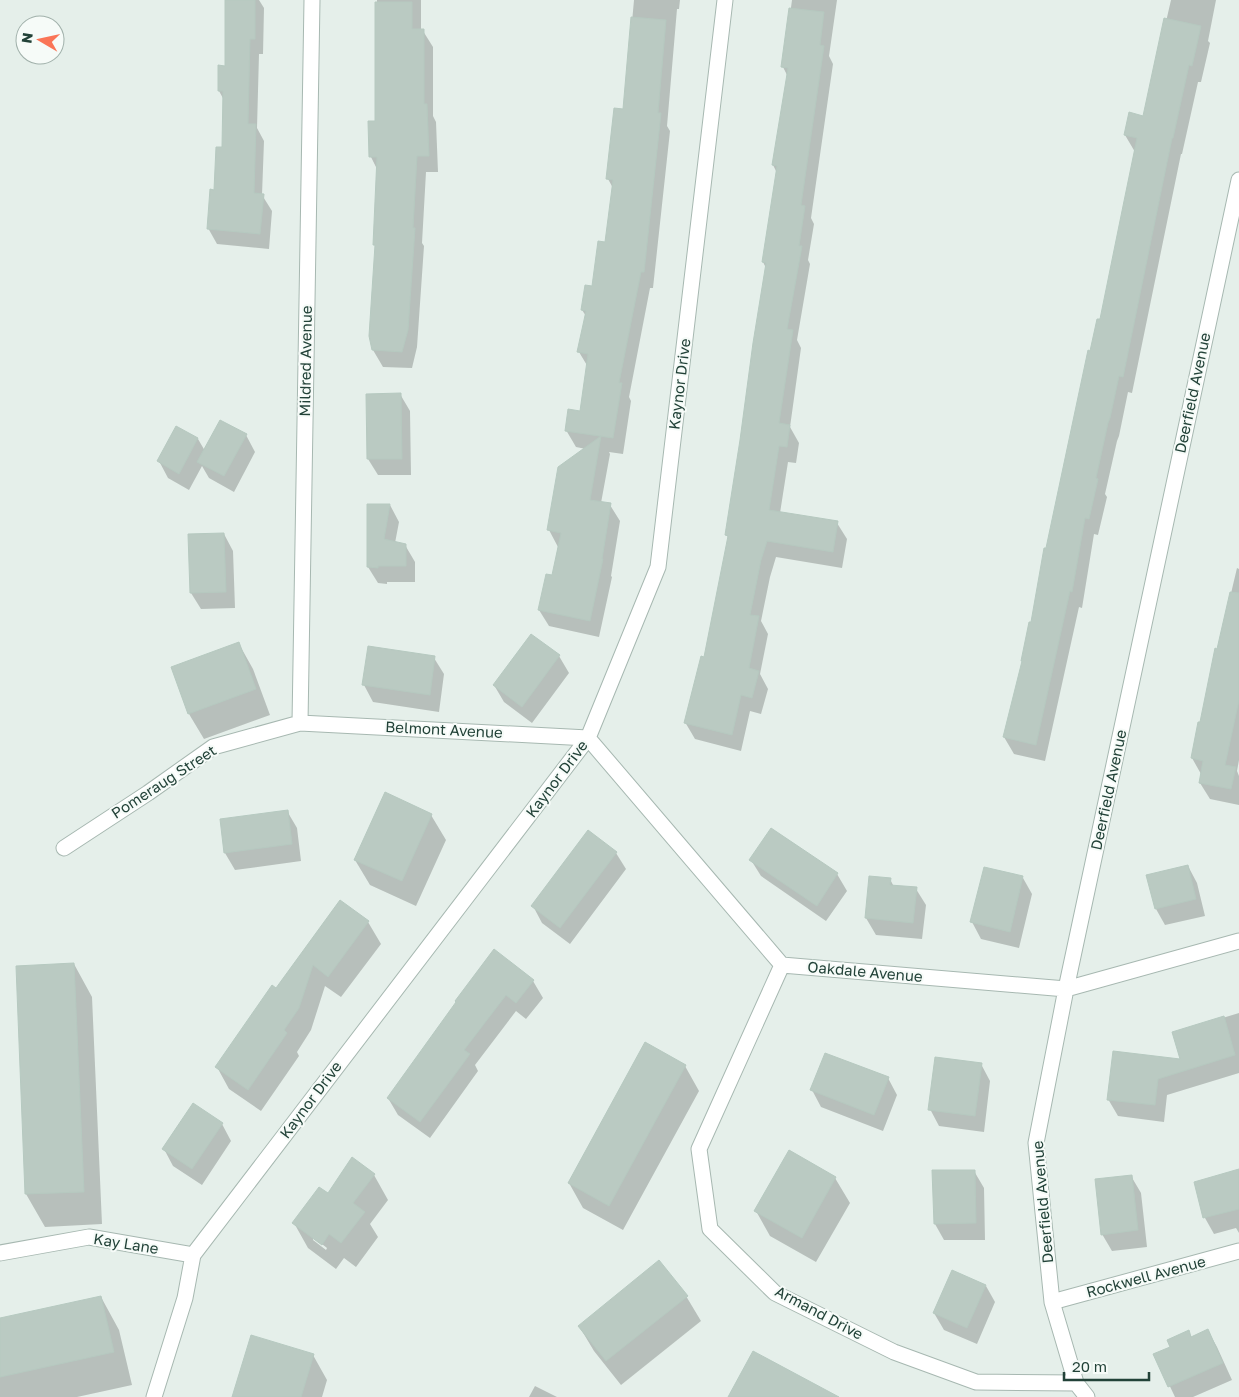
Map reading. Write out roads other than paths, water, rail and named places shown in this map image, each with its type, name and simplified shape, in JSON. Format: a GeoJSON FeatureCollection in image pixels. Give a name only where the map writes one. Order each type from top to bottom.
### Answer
{"type":"FeatureCollection","features":[{"type":"Feature","properties":{"kind":"street","name":"Mildred Avenue"},"geometry":{"type":"LineString","coordinates":[[300,723],[312,0]]}},
{"type":"Feature","properties":{"kind":"street","name":"Kaynor Drive"},"geometry":{"type":"LineString","coordinates":[[154,1397],[185,1298],[193,1255],[588,738],[658,567],[725,0]]}},
{"type":"Feature","properties":{"kind":"street","name":"Deerfield Avenue"},"geometry":{"type":"LineString","coordinates":[[1087,1397],[1076,1383],[1052,1302],[1036,1143],[1066,988],[1239,180]]}},
{"type":"Feature","properties":{"kind":"street","name":"Belmont Avenue"},"geometry":{"type":"LineString","coordinates":[[300,723],[588,738]]}},
{"type":"Feature","properties":{"kind":"street","name":"Pomeraug Street"},"geometry":{"type":"LineString","coordinates":[[64,848],[148,793],[213,747],[300,723]]}},
{"type":"Feature","properties":{"kind":"street"},"geometry":{"type":"LineString","coordinates":[[588,738],[782,965]]}},
{"type":"Feature","properties":{"kind":"street","name":"Oakdale Avenue"},"geometry":{"type":"LineString","coordinates":[[782,965],[1066,988],[1239,941]]}},
{"type":"Feature","properties":{"kind":"street","name":"Armand Drive"},"geometry":{"type":"LineString","coordinates":[[782,965],[699,1149],[710,1229],[775,1293],[894,1352],[976,1382],[1076,1383]]}},
{"type":"Feature","properties":{"kind":"street","name":"Kay Lane"},"geometry":{"type":"LineString","coordinates":[[0,1253],[88,1237],[193,1255]]}},
{"type":"Feature","properties":{"kind":"street","name":"Rockwell Avenue"},"geometry":{"type":"LineString","coordinates":[[1052,1302],[1239,1251]]}}]}
